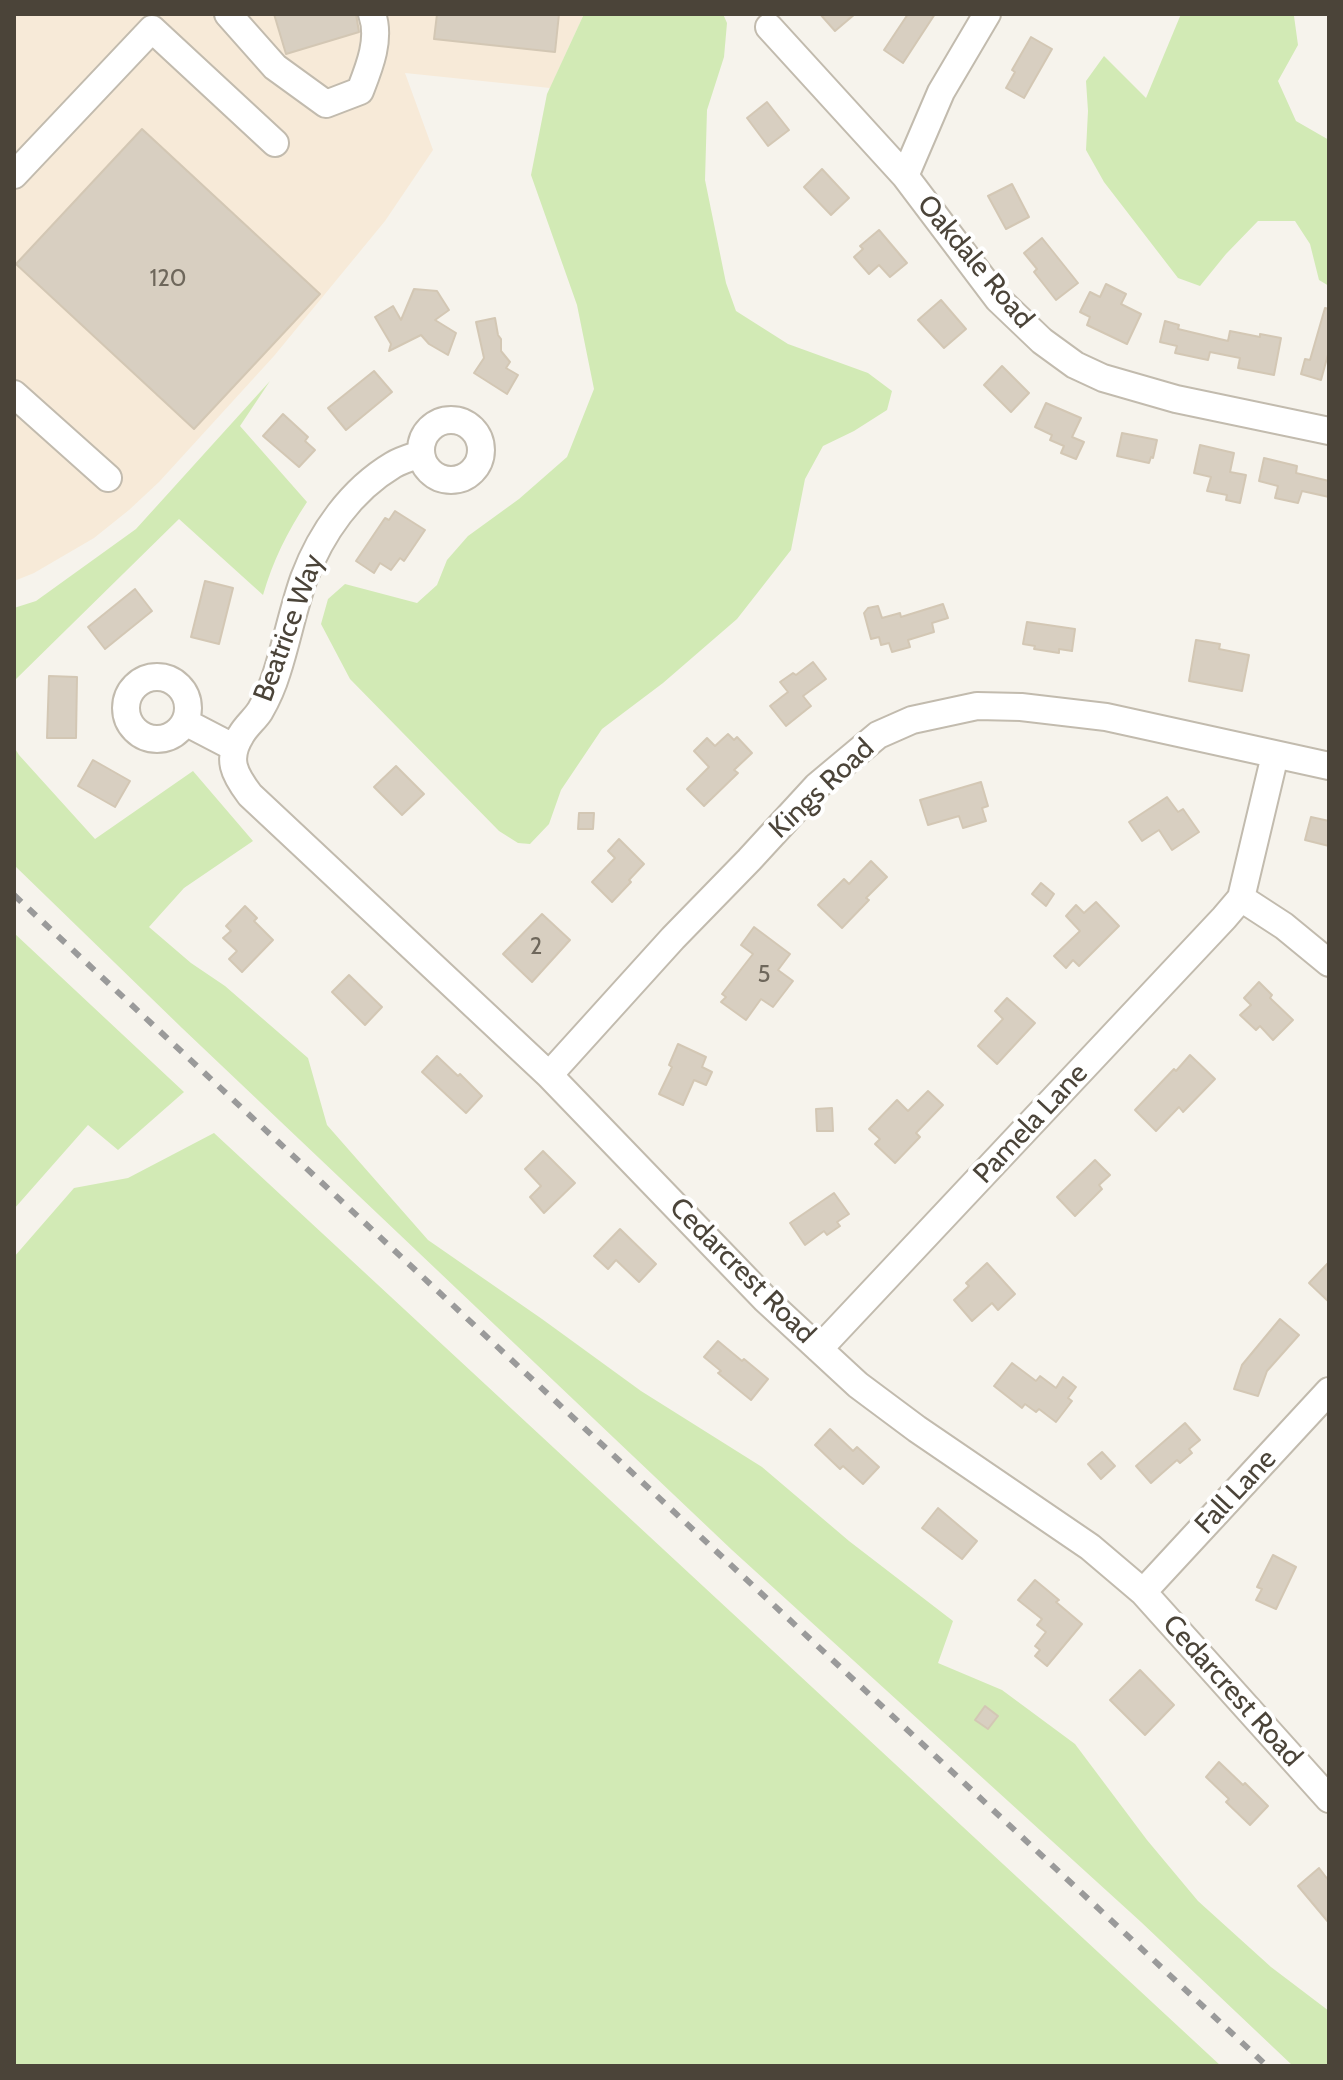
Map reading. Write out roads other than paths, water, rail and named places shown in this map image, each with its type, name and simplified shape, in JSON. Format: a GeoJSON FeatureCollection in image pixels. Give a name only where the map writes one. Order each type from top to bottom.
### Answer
{"type":"FeatureCollection","features":[{"type":"Feature","properties":{"kind":"street"},"geometry":{"type":"LineString","coordinates":[[228,14],[275,67],[326,104],[360,91],[371,61],[376,24],[372,14]]}},
{"type":"Feature","properties":{"kind":"street"},"geometry":{"type":"LineString","coordinates":[[905,176],[941,92],[987,14]]}},
{"type":"Feature","properties":{"kind":"street","name":"Oakdale Road"},"geometry":{"type":"LineString","coordinates":[[769,27],[905,176],[998,299],[1042,341],[1075,365],[1103,378],[1176,399],[1329,431]]}},
{"type":"Feature","properties":{"kind":"street"},"geometry":{"type":"LineString","coordinates":[[14,175],[152,29],[275,143]]}},
{"type":"Feature","properties":{"kind":"street"},"geometry":{"type":"LineString","coordinates":[[14,394],[108,478]]}},
{"type":"Feature","properties":{"kind":"street","name":"Beatrice Way"},"geometry":{"type":"LineString","coordinates":[[235,748],[260,711],[277,673],[305,576],[325,535],[342,510],[367,484],[395,464],[421,454]]}},
{"type":"Feature","properties":{"kind":"street","name":"Kings Road"},"geometry":{"type":"LineString","coordinates":[[549,1075],[817,786],[878,735],[912,720],[977,706],[1021,707],[1106,717],[1329,766]]}},
{"type":"Feature","properties":{"kind":"street"},"geometry":{"type":"LineString","coordinates":[[185,722],[235,748]]}},
{"type":"Feature","properties":{"kind":"street","name":"Cedarcrest Road"},"geometry":{"type":"LineString","coordinates":[[235,748],[232,762],[237,778],[250,795],[549,1075],[766,1300],[870,1394],[929,1438],[1090,1547],[1143,1592],[1329,1799]]}},
{"type":"Feature","properties":{"kind":"street"},"geometry":{"type":"LineString","coordinates":[[1275,755],[1241,898],[1284,926],[1329,963]]}},
{"type":"Feature","properties":{"kind":"street","name":"Pamela Lane"},"geometry":{"type":"LineString","coordinates":[[819,1349],[1241,898]]}},
{"type":"Feature","properties":{"kind":"street","name":"Fall Lane"},"geometry":{"type":"LineString","coordinates":[[1143,1592],[1329,1391]]}},
{"type":"Feature","properties":{"kind":"railway"},"geometry":{"type":"LineString","coordinates":[[14,895],[1267,2066]]}}]}
